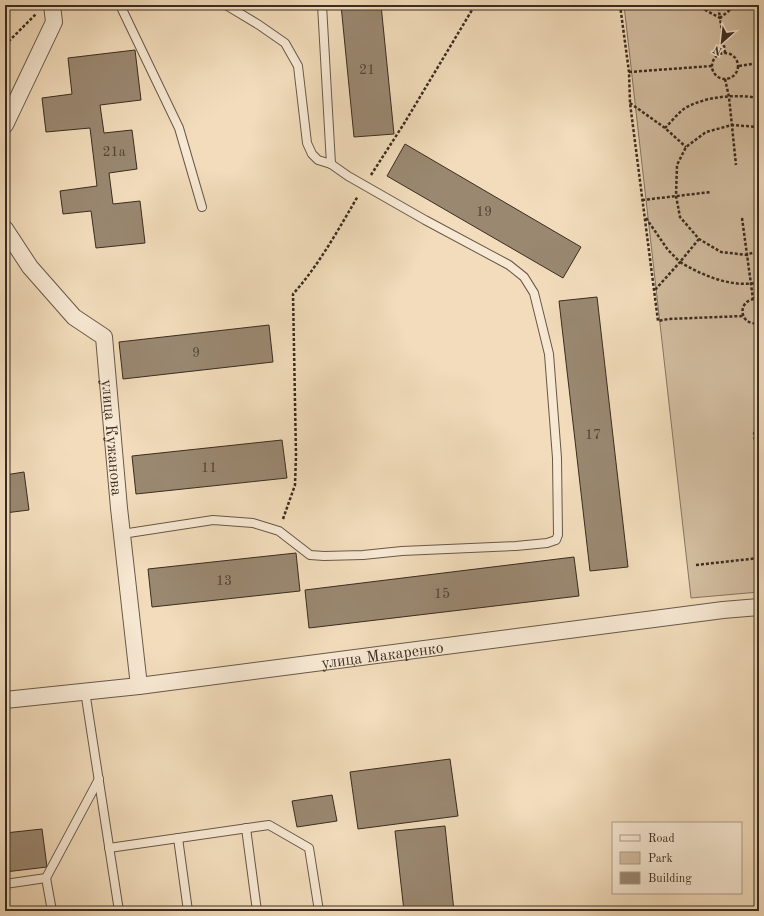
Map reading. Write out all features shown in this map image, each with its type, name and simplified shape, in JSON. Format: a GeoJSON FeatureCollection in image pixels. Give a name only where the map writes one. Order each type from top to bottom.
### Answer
{"type":"FeatureCollection","features":[{"type":"Feature","properties":{"kind":"street"},"geometry":{"type":"LineString","coordinates":[[5,125],[54,22],[46,7]]}},
{"type":"Feature","properties":{"kind":"street","name":"улица Кужанова"},"geometry":{"type":"LineString","coordinates":[[5,229],[30,268],[74,317],[104,337],[122,534],[139,686]]}},
{"type":"Feature","properties":{"kind":"street","name":"улица Макаренко"},"geometry":{"type":"LineString","coordinates":[[5,700],[139,686],[715,611],[759,607]]}},
{"type":"Feature","properties":{"kind":"lane"},"geometry":{"type":"LineString","coordinates":[[120,5],[179,128],[202,207]]}},
{"type":"Feature","properties":{"kind":"lane"},"geometry":{"type":"LineString","coordinates":[[122,534],[213,520],[253,523],[279,531],[310,555],[324,556],[539,544],[556,540],[558,535],[557,458],[549,354],[534,293],[524,277],[509,265],[425,220],[331,164],[318,160],[312,154],[307,143],[298,66],[285,43],[259,24],[226,5]]}},
{"type":"Feature","properties":{"kind":"lane"},"geometry":{"type":"LineString","coordinates":[[322,5],[331,164]]}},
{"type":"Feature","properties":{"kind":"lane"},"geometry":{"type":"LineString","coordinates":[[85,691],[119,911]]}},
{"type":"Feature","properties":{"kind":"lane"},"geometry":{"type":"LineString","coordinates":[[52,911],[46,878],[99,779]]}},
{"type":"Feature","properties":{"kind":"lane"},"geometry":{"type":"LineString","coordinates":[[109,848],[269,825],[309,848],[319,911]]}},
{"type":"Feature","properties":{"kind":"lane"},"geometry":{"type":"LineString","coordinates":[[246,828],[258,911]]}},
{"type":"Feature","properties":{"kind":"lane"},"geometry":{"type":"LineString","coordinates":[[178,838],[188,911]]}},
{"type":"Feature","properties":{"kind":"lane"},"geometry":{"type":"LineString","coordinates":[[5,884],[46,878]]}},
{"type":"Feature","properties":{"kind":"path"},"geometry":{"type":"LineString","coordinates":[[279,531],[295,485],[296,448],[293,294],[307,278],[330,244],[364,185],[405,122],[475,5]]}},
{"type":"Feature","properties":{"kind":"path"},"geometry":{"type":"LineString","coordinates":[[617,5],[620,6],[629,72],[630,103],[658,321],[668,319],[743,316]]}},
{"type":"Feature","properties":{"kind":"path"},"geometry":{"type":"LineString","coordinates":[[696,5],[720,18]]}},
{"type":"Feature","properties":{"kind":"path"},"geometry":{"type":"LineString","coordinates":[[718,5],[725,53]]}},
{"type":"Feature","properties":{"kind":"path"},"geometry":{"type":"LineString","coordinates":[[720,18],[736,5]]}},
{"type":"Feature","properties":{"kind":"path"},"geometry":{"type":"LineString","coordinates":[[5,44],[46,7]]}},
{"type":"Feature","properties":{"kind":"path"},"geometry":{"type":"LineString","coordinates":[[725,53],[732,54],[737,59],[739,66],[737,72],[732,77],[725,79],[719,77],[714,72],[712,66],[714,59],[719,54],[725,53]]}},
{"type":"Feature","properties":{"kind":"path"},"geometry":{"type":"LineString","coordinates":[[739,66],[759,63]]}},
{"type":"Feature","properties":{"kind":"path"},"geometry":{"type":"LineString","coordinates":[[629,72],[712,66]]}},
{"type":"Feature","properties":{"kind":"path"},"geometry":{"type":"LineString","coordinates":[[725,79],[729,97],[736,164]]}},
{"type":"Feature","properties":{"kind":"path"},"geometry":{"type":"LineString","coordinates":[[665,128],[684,109],[707,99],[748,96],[759,98]]}},
{"type":"Feature","properties":{"kind":"path"},"geometry":{"type":"LineString","coordinates":[[630,103],[665,128],[686,147]]}},
{"type":"Feature","properties":{"kind":"path"},"geometry":{"type":"LineString","coordinates":[[759,127],[732,125],[706,132],[686,147],[677,165],[676,196],[680,217],[698,239],[721,252],[747,255],[759,250]]}},
{"type":"Feature","properties":{"kind":"path"},"geometry":{"type":"LineString","coordinates":[[643,200],[711,192]]}},
{"type":"Feature","properties":{"kind":"path"},"geometry":{"type":"LineString","coordinates":[[643,200],[645,217],[668,250],[680,262],[692,270],[721,281],[751,284],[759,282]]}},
{"type":"Feature","properties":{"kind":"path"},"geometry":{"type":"LineString","coordinates":[[742,218],[753,299]]}},
{"type":"Feature","properties":{"kind":"path"},"geometry":{"type":"LineString","coordinates":[[654,290],[680,262],[698,239]]}},
{"type":"Feature","properties":{"kind":"path"},"geometry":{"type":"LineString","coordinates":[[759,299],[748,301],[744,305],[742,311],[746,321],[752,324],[758,324],[759,336]]}},
{"type":"Feature","properties":{"kind":"path"},"geometry":{"type":"LineString","coordinates":[[759,423],[754,430],[754,437],[756,443],[759,445]]}},
{"type":"Feature","properties":{"kind":"path"},"geometry":{"type":"LineString","coordinates":[[696,565],[759,558]]}},
{"type":"Feature","properties":{"kind":"green space"},"geometry":{"type":"Polygon","coordinates":[[[624,5],[759,5],[759,592],[691,598],[624,5]]]}},
{"type":"Feature","properties":{"kind":"building"},"geometry":{"type":"Polygon","coordinates":[[[341,5],[381,5],[394,134],[354,137],[341,5]]]}},
{"type":"Feature","properties":{"kind":"building"},"geometry":{"type":"Polygon","coordinates":[[[135,50],[141,100],[100,105],[104,133],[132,130],[137,169],[109,173],[113,204],[140,201],[145,243],[96,248],[91,211],[63,214],[60,191],[97,186],[90,128],[46,132],[42,98],[72,94],[68,58],[135,50]]]}},
{"type":"Feature","properties":{"kind":"building"},"geometry":{"type":"Polygon","coordinates":[[[405,144],[581,247],[563,278],[387,176],[405,144]]]}},
{"type":"Feature","properties":{"kind":"building"},"geometry":{"type":"Polygon","coordinates":[[[597,297],[628,567],[590,571],[559,301],[597,297]]]}},
{"type":"Feature","properties":{"kind":"building"},"geometry":{"type":"Polygon","coordinates":[[[269,325],[273,362],[123,379],[119,342],[269,325]]]}},
{"type":"Feature","properties":{"kind":"building"},"geometry":{"type":"Polygon","coordinates":[[[282,440],[287,478],[136,494],[132,456],[282,440]]]}},
{"type":"Feature","properties":{"kind":"building"},"geometry":{"type":"Polygon","coordinates":[[[24,472],[29,510],[5,513],[5,475],[24,472]]]}},
{"type":"Feature","properties":{"kind":"building"},"geometry":{"type":"Polygon","coordinates":[[[296,553],[300,591],[152,607],[148,569],[296,553]]]}},
{"type":"Feature","properties":{"kind":"building"},"geometry":{"type":"Polygon","coordinates":[[[574,557],[579,596],[309,628],[305,590],[574,557]]]}},
{"type":"Feature","properties":{"kind":"building"},"geometry":{"type":"Polygon","coordinates":[[[450,759],[458,816],[358,829],[350,772],[450,759]]]}},
{"type":"Feature","properties":{"kind":"building"},"geometry":{"type":"Polygon","coordinates":[[[332,795],[337,821],[297,827],[292,801],[332,795]]]}},
{"type":"Feature","properties":{"kind":"building"},"geometry":{"type":"Polygon","coordinates":[[[445,826],[454,911],[404,911],[395,831],[445,826]]]}},
{"type":"Feature","properties":{"kind":"building"},"geometry":{"type":"Polygon","coordinates":[[[42,829],[47,867],[5,872],[5,833],[42,829]]]}}]}
